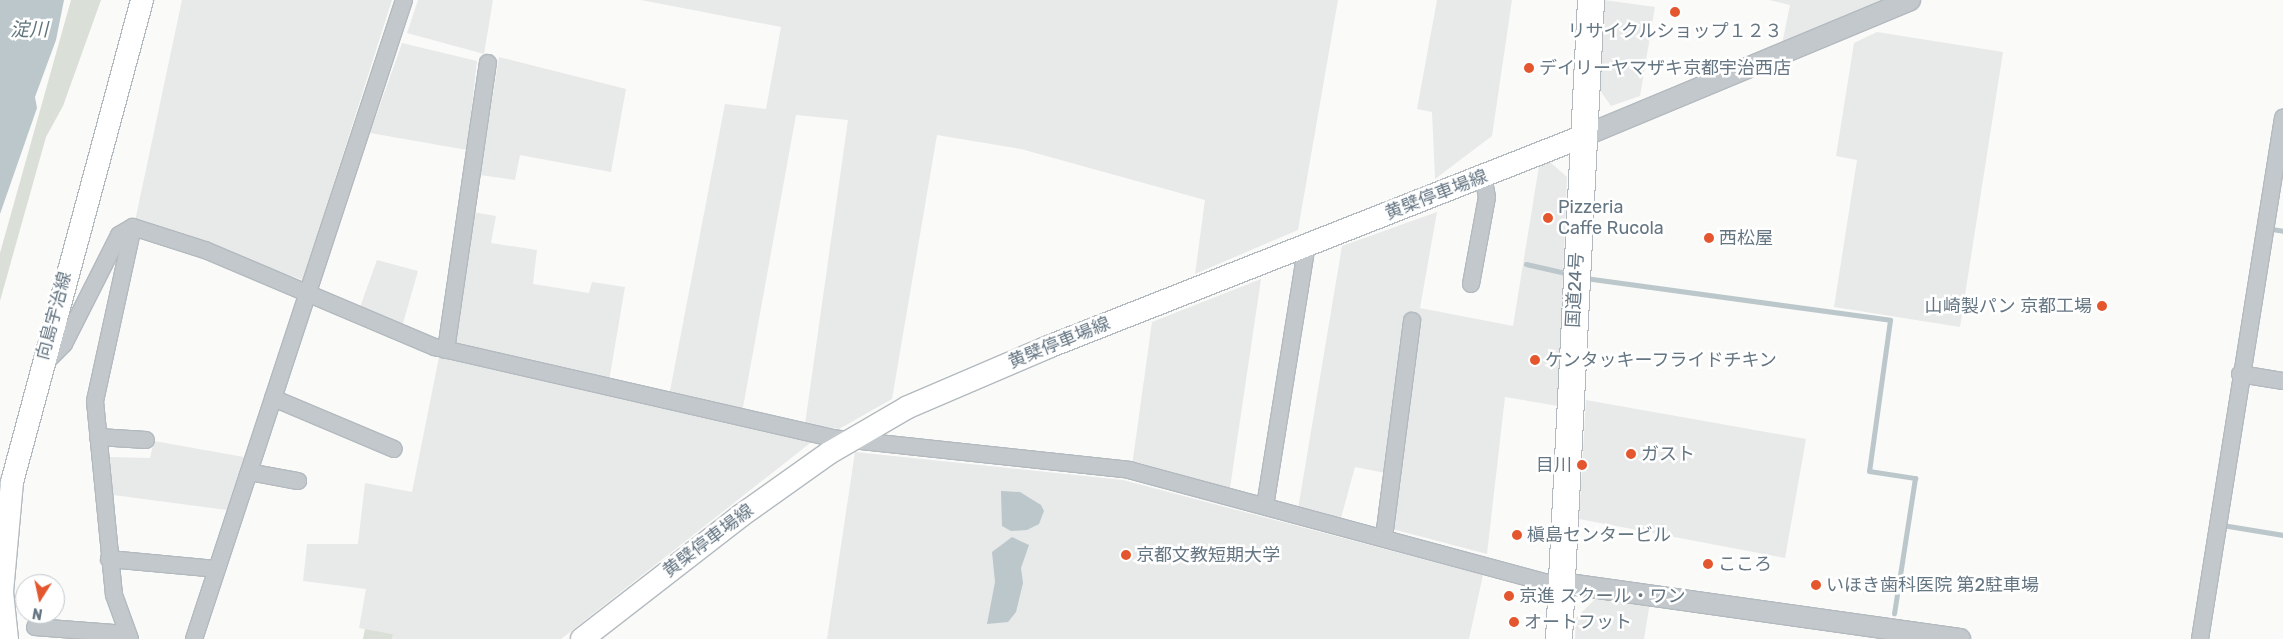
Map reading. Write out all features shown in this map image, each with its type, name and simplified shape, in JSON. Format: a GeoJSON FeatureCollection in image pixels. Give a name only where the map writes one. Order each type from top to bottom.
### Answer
{"type":"FeatureCollection","features":[{"type":"Feature","properties":{"kind":"highway","name":"国道24号"},"geometry":{"type":"LineString","coordinates":[[1559,639],[1591,0]]}},
{"type":"Feature","properties":{"kind":"main road","name":"向島宇治線"},"geometry":{"type":"LineString","coordinates":[[7,639],[2,592],[12,482],[40,369],[142,0]]}},
{"type":"Feature","properties":{"kind":"main road","name":"黄檗停車場線"},"geometry":{"type":"LineString","coordinates":[[582,639],[739,517],[852,439],[908,407],[970,380],[1584,136]]}},
{"type":"Feature","properties":{"kind":"street"},"geometry":{"type":"LineString","coordinates":[[197,638],[216,569],[310,292],[404,0]]}},
{"type":"Feature","properties":{"kind":"street"},"geometry":{"type":"LineString","coordinates":[[1584,136],[1910,0]]}},
{"type":"Feature","properties":{"kind":"street"},"geometry":{"type":"LineString","coordinates":[[446,350],[488,63]]}},
{"type":"Feature","properties":{"kind":"street"},"geometry":{"type":"LineString","coordinates":[[2200,639],[2240,374],[2283,118]]}},
{"type":"Feature","properties":{"kind":"street"},"geometry":{"type":"LineString","coordinates":[[1472,284],[1487,197],[1483,176]]}},
{"type":"Feature","properties":{"kind":"street"},"geometry":{"type":"LineString","coordinates":[[40,369],[64,344],[120,235],[133,227],[205,250],[446,350],[852,439],[1129,470],[1384,537],[1543,582],[1562,583],[1960,639]]}},
{"type":"Feature","properties":{"kind":"street"},"geometry":{"type":"LineString","coordinates":[[35,627],[128,636],[109,559],[95,401],[133,227]]}},
{"type":"Feature","properties":{"kind":"street"},"geometry":{"type":"LineString","coordinates":[[1265,506],[1307,245]]}},
{"type":"Feature","properties":{"kind":"street"},"geometry":{"type":"LineString","coordinates":[[1384,537],[1412,321]]}},
{"type":"Feature","properties":{"kind":"street"},"geometry":{"type":"LineString","coordinates":[[2240,374],[2283,381]]}},
{"type":"Feature","properties":{"kind":"street"},"geometry":{"type":"LineString","coordinates":[[274,398],[394,449]]}},
{"type":"Feature","properties":{"kind":"street"},"geometry":{"type":"LineString","coordinates":[[98,436],[146,440]]}},
{"type":"Feature","properties":{"kind":"street"},"geometry":{"type":"LineString","coordinates":[[249,472],[298,481]]}},
{"type":"Feature","properties":{"kind":"street"},"geometry":{"type":"LineString","coordinates":[[109,559],[216,569]]}},
{"type":"Feature","properties":{"kind":"shaded area"},"geometry":{"type":"Polygon","coordinates":[[[71,0],[101,0],[63,106],[46,137],[0,301],[0,253],[71,0]]]}},
{"type":"Feature","properties":{"kind":"shaded area"},"geometry":{"type":"Polygon","coordinates":[[[182,0],[392,0],[303,280],[135,221],[182,0]]]}},
{"type":"Feature","properties":{"kind":"shaded area"},"geometry":{"type":"Polygon","coordinates":[[[418,0],[493,0],[484,54],[407,33],[418,0]]]}},
{"type":"Feature","properties":{"kind":"shaded area"},"geometry":{"type":"Polygon","coordinates":[[[641,0],[1338,0],[1298,230],[1195,274],[1205,200],[1021,149],[937,135],[892,399],[839,429],[805,424],[848,120],[796,115],[742,413],[669,396],[725,104],[766,109],[781,27],[641,0]]]}},
{"type":"Feature","properties":{"kind":"shaded area"},"geometry":{"type":"Polygon","coordinates":[[[1437,0],[1512,0],[1492,136],[1435,179],[1432,112],[1417,109],[1437,0]]]}},
{"type":"Feature","properties":{"kind":"shaded area"},"geometry":{"type":"Polygon","coordinates":[[[1604,0],[1655,7],[1640,96],[1611,106],[1599,89],[1604,0]]]}},
{"type":"Feature","properties":{"kind":"shaded area"},"geometry":{"type":"Polygon","coordinates":[[[1769,0],[1884,0],[1782,44],[1790,5],[1769,0]]]}},
{"type":"Feature","properties":{"kind":"shaded area"},"geometry":{"type":"Polygon","coordinates":[[[1877,32],[2003,52],[1960,327],[1834,307],[1857,160],[1836,156],[1854,43],[1877,32]]]}},
{"type":"Feature","properties":{"kind":"shaded area"},"geometry":{"type":"Polygon","coordinates":[[[402,43],[477,61],[467,150],[370,133],[402,43]]]}},
{"type":"Feature","properties":{"kind":"shaded area"},"geometry":{"type":"Polygon","coordinates":[[[499,57],[626,89],[611,172],[520,155],[515,180],[480,175],[499,57]]]}},
{"type":"Feature","properties":{"kind":"shaded area"},"geometry":{"type":"Polygon","coordinates":[[[1550,162],[1567,177],[1558,406],[1505,397],[1487,554],[1392,529],[1385,473],[1355,467],[1341,518],[1298,509],[1342,246],[1437,212],[1420,308],[1513,326],[1539,166],[1550,162]]]}},
{"type":"Feature","properties":{"kind":"shaded area"},"geometry":{"type":"Polygon","coordinates":[[[472,212],[496,216],[491,243],[537,250],[533,284],[589,293],[592,282],[625,287],[609,381],[460,347],[452,339],[472,212]]]}},
{"type":"Feature","properties":{"kind":"shaded area"},"geometry":{"type":"Polygon","coordinates":[[[377,260],[418,271],[402,327],[359,310],[377,260]]]}},
{"type":"Feature","properties":{"kind":"shaded area"},"geometry":{"type":"Polygon","coordinates":[[[1261,279],[1230,488],[1132,466],[1152,322],[1261,279]]]}},
{"type":"Feature","properties":{"kind":"shaded area"},"geometry":{"type":"Polygon","coordinates":[[[439,357],[814,440],[561,639],[392,639],[393,634],[359,628],[366,589],[303,581],[307,544],[358,544],[365,483],[412,492],[439,357]]]}},
{"type":"Feature","properties":{"kind":"shaded area"},"geometry":{"type":"Polygon","coordinates":[[[1586,400],[1806,439],[1785,558],[1579,519],[1586,400]]]}},
{"type":"Feature","properties":{"kind":"shaded area"},"geometry":{"type":"Polygon","coordinates":[[[154,441],[244,457],[227,510],[113,495],[110,457],[150,458],[154,441]]]}},
{"type":"Feature","properties":{"kind":"shaded area","name":"京都文教短期大学"},"geometry":{"type":"Polygon","coordinates":[[[855,452],[1123,480],[1483,575],[1469,639],[827,639],[855,452]]]}},
{"type":"Feature","properties":{"kind":"shaded area"},"geometry":{"type":"Polygon","coordinates":[[[1600,594],[1650,602],[1644,639],[1575,639],[1576,618],[1600,594]]]}},
{"type":"Feature","properties":{"kind":"shaded area"},"geometry":{"type":"Polygon","coordinates":[[[365,629],[393,634],[392,639],[363,639],[365,629]]]}},
{"type":"Feature","properties":{"kind":"water","name":"淀川"},"geometry":{"type":"Polygon","coordinates":[[[0,0],[64,0],[56,40],[35,97],[37,108],[0,214],[0,0]]]}},
{"type":"Feature","properties":{"kind":"water"},"geometry":{"type":"Polygon","coordinates":[[[1001,491],[1020,492],[1041,505],[1044,511],[1039,524],[1027,530],[1011,531],[1002,526],[1001,491]]]}},
{"type":"Feature","properties":{"kind":"water"},"geometry":{"type":"Polygon","coordinates":[[[1012,537],[1029,545],[1021,568],[1023,583],[1016,612],[1008,622],[987,624],[995,582],[992,552],[1012,537]]]}},
{"type":"Feature","properties":{"kind":"waterway"},"geometry":{"type":"LineString","coordinates":[[2272,229],[2283,231]]}},
{"type":"Feature","properties":{"kind":"waterway"},"geometry":{"type":"LineString","coordinates":[[1526,264],[1570,274]]}},
{"type":"Feature","properties":{"kind":"waterway"},"geometry":{"type":"LineString","coordinates":[[1585,278],[1890,320],[1869,471],[1915,478],[1894,613]]}},
{"type":"Feature","properties":{"kind":"waterway"},"geometry":{"type":"LineString","coordinates":[[2222,525],[2283,535]]}},
{"type":"Feature","properties":{"kind":"place","name":"リサイクルショップ１２３"},"geometry":{"type":"Point","coordinates":[1675,12]}},
{"type":"Feature","properties":{"kind":"place","name":"デイリーヤマザキ京都宇治西店"},"geometry":{"type":"Point","coordinates":[1529,68]}},
{"type":"Feature","properties":{"kind":"place","name":"Pizzeria Caffe Rucola"},"geometry":{"type":"Point","coordinates":[1548,218]}},
{"type":"Feature","properties":{"kind":"place","name":"西松屋"},"geometry":{"type":"Point","coordinates":[1709,238]}},
{"type":"Feature","properties":{"kind":"place","name":"山崎製パン 京都工場"},"geometry":{"type":"Point","coordinates":[2102,306]}},
{"type":"Feature","properties":{"kind":"place","name":"ケンタッキーフライドチキン"},"geometry":{"type":"Point","coordinates":[1535,360]}},
{"type":"Feature","properties":{"kind":"place","name":"ガスト"},"geometry":{"type":"Point","coordinates":[1631,454]}},
{"type":"Feature","properties":{"kind":"place","name":"目川"},"geometry":{"type":"Point","coordinates":[1582,465]}},
{"type":"Feature","properties":{"kind":"place","name":"槇島センタービル"},"geometry":{"type":"Point","coordinates":[1517,535]}},
{"type":"Feature","properties":{"kind":"place","name":"京都文教短期大学"},"geometry":{"type":"Point","coordinates":[1126,555]}},
{"type":"Feature","properties":{"kind":"place","name":"こころ"},"geometry":{"type":"Point","coordinates":[1708,564]}},
{"type":"Feature","properties":{"kind":"place","name":"いほき歯科医院 第2駐車場"},"geometry":{"type":"Point","coordinates":[1816,585]}},
{"type":"Feature","properties":{"kind":"place","name":"京進 スクール・ワン"},"geometry":{"type":"Point","coordinates":[1509,596]}},
{"type":"Feature","properties":{"kind":"place","name":"オートフット"},"geometry":{"type":"Point","coordinates":[1514,622]}}]}
